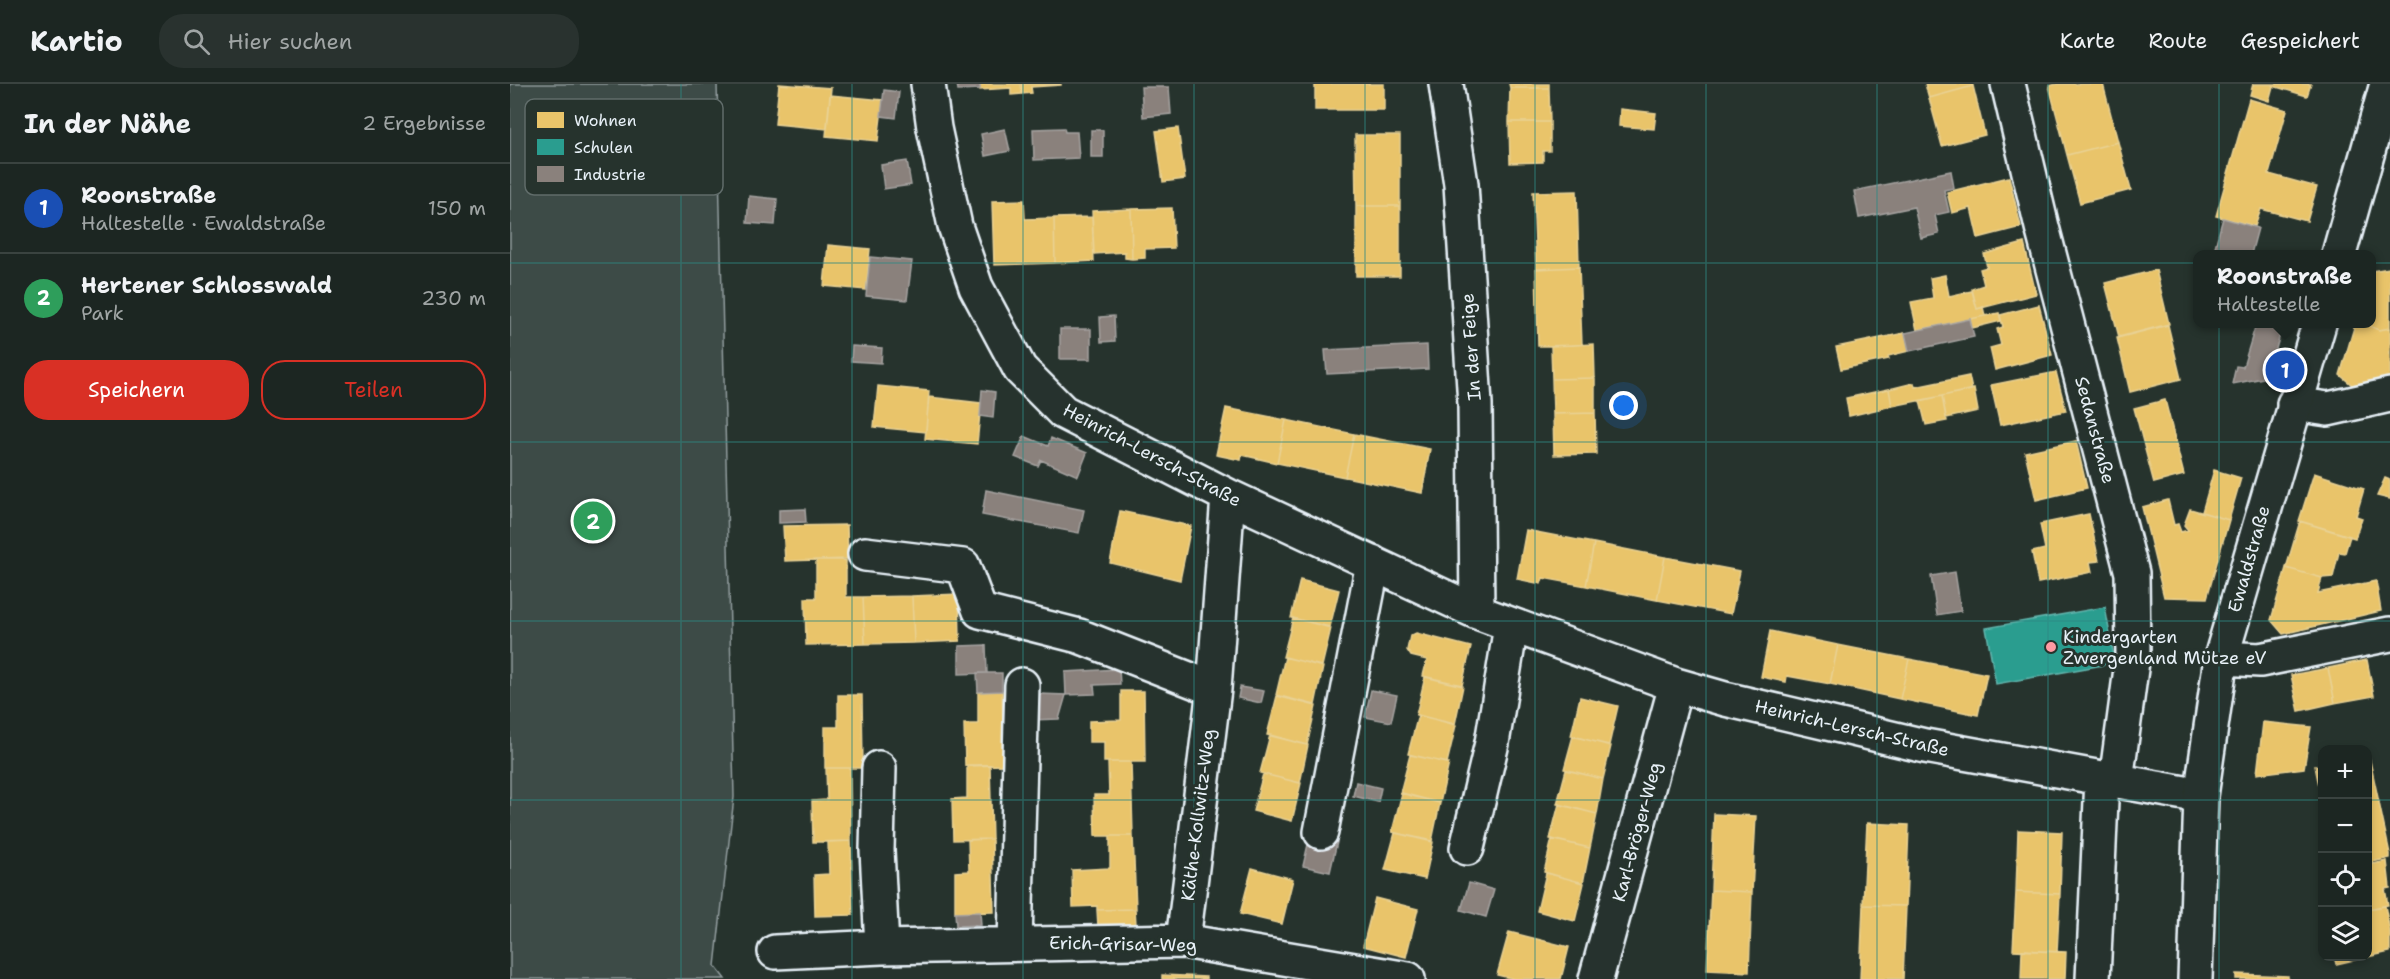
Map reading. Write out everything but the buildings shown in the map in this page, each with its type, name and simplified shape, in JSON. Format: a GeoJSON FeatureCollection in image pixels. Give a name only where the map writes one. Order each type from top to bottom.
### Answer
{"type":"FeatureCollection","features":[{"type":"Feature","properties":{"kind":"street","name":"Heinrich-Lersch-Straße"},"geometry":{"type":"LineString","coordinates":[[928,84],[934,128],[956,226],[976,286],[1020,369],[1063,412],[1228,496],[1477,612],[1676,685],[1725,699],[1925,746],[2201,796]]}},
{"type":"Feature","properties":{"kind":"street","name":"In der Feige"},"geometry":{"type":"LineString","coordinates":[[1446,84],[1461,184],[1475,393],[1477,612]]}},
{"type":"Feature","properties":{"kind":"street","name":"Sedanstraße"},"geometry":{"type":"LineString","coordinates":[[2008,84],[2045,238],[2132,573],[2133,654],[2109,780]]}},
{"type":"Feature","properties":{"kind":"street"},"geometry":{"type":"LineString","coordinates":[[2340,250],[2388,84]]}},
{"type":"Feature","properties":{"kind":"street","name":"Ewaldstraße"},"geometry":{"type":"LineString","coordinates":[[2195,979],[2201,796],[2221,658],[2318,328]]}},
{"type":"Feature","properties":{"kind":"street"},"geometry":{"type":"LineString","coordinates":[[2294,404],[2328,409],[2390,395]]}},
{"type":"Feature","properties":{"kind":"street","name":"Käthe-Kollwitz-Weg"},"geometry":{"type":"LineString","coordinates":[[1183,941],[1214,689],[1228,496]]}},
{"type":"Feature","properties":{"kind":"street"},"geometry":{"type":"LineString","coordinates":[[865,554],[963,566],[980,611],[1079,636],[1214,689]]}},
{"type":"Feature","properties":{"kind":"street"},"geometry":{"type":"LineString","coordinates":[[1321,832],[1373,563]]}},
{"type":"Feature","properties":{"kind":"street"},"geometry":{"type":"LineString","coordinates":[[1467,848],[1492,743],[1511,626]]}},
{"type":"Feature","properties":{"kind":"street"},"geometry":{"type":"LineString","coordinates":[[2221,658],[2260,660],[2390,634]]}},
{"type":"Feature","properties":{"kind":"street"},"geometry":{"type":"LineString","coordinates":[[1015,943],[1022,685]]}},
{"type":"Feature","properties":{"kind":"street","name":"Karl-Bröger-Weg"},"geometry":{"type":"LineString","coordinates":[[1596,979],[1676,685]]}},
{"type":"Feature","properties":{"kind":"street"},"geometry":{"type":"LineString","coordinates":[[879,768],[877,850],[882,947]]}},
{"type":"Feature","properties":{"kind":"street"},"geometry":{"type":"LineString","coordinates":[[2093,979],[2109,780]]}},
{"type":"Feature","properties":{"kind":"street","name":"Erich-Grisar-Weg"},"geometry":{"type":"LineString","coordinates":[[775,952],[1015,943],[1183,941],[1408,979]]}},
{"type":"Feature","properties":{"kind":"shaded area"},"geometry":{"type":"Polygon","coordinates":[[[510,84],[717,84],[717,99],[525,99],[525,195],[720,195],[734,797],[715,966],[725,979],[510,979],[510,84]]]}},
{"type":"Feature","properties":{"kind":"place","name":"Roonstraße"},"geometry":{"type":"Point","coordinates":[2285,370]}},
{"type":"Feature","properties":{"kind":"place","name":"Hertener Schlosswald"},"geometry":{"type":"Point","coordinates":[593,521]}},
{"type":"Feature","properties":{"kind":"place","name":"Kindergarten Zwergenland Mütze eV"},"geometry":{"type":"Point","coordinates":[2051,647]}}]}
